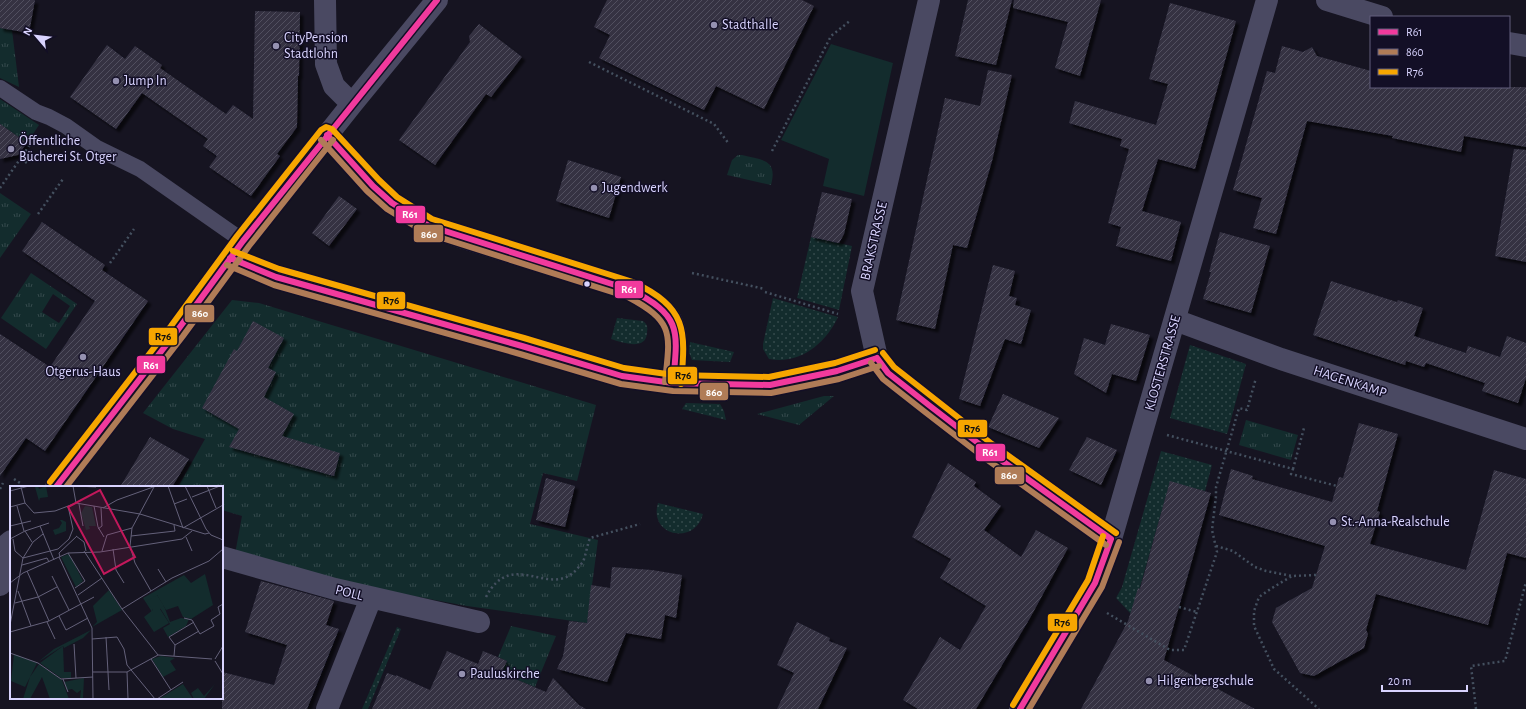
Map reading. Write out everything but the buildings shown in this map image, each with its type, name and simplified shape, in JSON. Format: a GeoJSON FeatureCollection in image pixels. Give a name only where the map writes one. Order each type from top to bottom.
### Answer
{"type":"FeatureCollection","features":[{"type":"Feature","properties":{"kind":"street"},"geometry":{"type":"LineString","coordinates":[[325,0],[326,64],[334,86],[352,104]]}},
{"type":"Feature","properties":{"kind":"street"},"geometry":{"type":"LineString","coordinates":[[57,486],[172,337],[237,249],[327,135],[437,0]]}},
{"type":"Feature","properties":{"kind":"street","name":"BRAKSTRASSE"},"geometry":{"type":"LineString","coordinates":[[929,0],[862,291],[877,358],[888,373],[930,406],[987,450],[1111,539]]}},
{"type":"Feature","properties":{"kind":"street","name":"KLOSTERSTRASSE"},"geometry":{"type":"LineString","coordinates":[[1020,709],[1095,583],[1111,539],[1267,0]]}},
{"type":"Feature","properties":{"kind":"street"},"geometry":{"type":"LineString","coordinates":[[1327,0],[1379,16]]}},
{"type":"Feature","properties":{"kind":"street"},"geometry":{"type":"LineString","coordinates":[[1510,43],[1526,46]]}},
{"type":"Feature","properties":{"kind":"street"},"geometry":{"type":"LineString","coordinates":[[327,135],[373,186],[392,203],[429,226],[631,290],[649,298],[669,315],[674,326],[676,354],[673,383]]}},
{"type":"Feature","properties":{"kind":"street"},"geometry":{"type":"LineString","coordinates":[[237,249],[276,277],[515,344],[622,376],[673,383],[770,385],[837,371],[877,358]]}},
{"type":"Feature","properties":{"kind":"street","name":"HAGENKAMP"},"geometry":{"type":"LineString","coordinates":[[1175,320],[1287,361],[1526,439]]}},
{"type":"Feature","properties":{"kind":"street"},"geometry":{"type":"LineString","coordinates":[[0,585],[5,545]]}},
{"type":"Feature","properties":{"kind":"street","name":"POLL"},"geometry":{"type":"LineString","coordinates":[[223,557],[335,589],[478,622]]}},
{"type":"Feature","properties":{"kind":"street"},"geometry":{"type":"LineString","coordinates":[[327,709],[371,598]]}},
{"type":"Feature","properties":{"kind":"lane"},"geometry":{"type":"LineString","coordinates":[[0,88],[36,112],[66,126],[97,148],[140,169],[237,249]]}},
{"type":"Feature","properties":{"kind":"path"},"geometry":{"type":"LineString","coordinates":[[772,151],[789,122],[832,36],[851,20]]}},
{"type":"Feature","properties":{"kind":"path"},"geometry":{"type":"LineString","coordinates":[[589,62],[714,124],[729,144]]}},
{"type":"Feature","properties":{"kind":"path"},"geometry":{"type":"LineString","coordinates":[[0,188],[49,117]]}},
{"type":"Feature","properties":{"kind":"path"},"geometry":{"type":"LineString","coordinates":[[21,159],[27,163]]}},
{"type":"Feature","properties":{"kind":"path"},"geometry":{"type":"LineString","coordinates":[[38,214],[63,179]]}},
{"type":"Feature","properties":{"kind":"path"},"geometry":{"type":"LineString","coordinates":[[110,263],[134,229]]}},
{"type":"Feature","properties":{"kind":"path"},"geometry":{"type":"LineString","coordinates":[[692,273],[765,291],[838,314]]}},
{"type":"Feature","properties":{"kind":"path"},"geometry":{"type":"LineString","coordinates":[[1085,600],[1170,650],[1184,650],[1217,552],[1212,530],[1216,487],[1239,408],[1247,410],[1257,375]]}},
{"type":"Feature","properties":{"kind":"path"},"geometry":{"type":"LineString","coordinates":[[1144,428],[1292,469]]}},
{"type":"Feature","properties":{"kind":"path"},"geometry":{"type":"LineString","coordinates":[[1304,428],[1291,474],[1337,486]]}},
{"type":"Feature","properties":{"kind":"path"},"geometry":{"type":"LineString","coordinates":[[14,480],[20,483]]}},
{"type":"Feature","properties":{"kind":"path"},"geometry":{"type":"LineString","coordinates":[[0,489],[3,483]]}},
{"type":"Feature","properties":{"kind":"path"},"geometry":{"type":"LineString","coordinates":[[478,622],[482,605],[490,589],[504,576],[514,573],[561,580],[573,574],[582,563],[590,538],[640,524]]}},
{"type":"Feature","properties":{"kind":"path"},"geometry":{"type":"LineString","coordinates":[[1216,546],[1233,552],[1255,567],[1266,571],[1292,576],[1316,575]]}},
{"type":"Feature","properties":{"kind":"path"},"geometry":{"type":"LineString","coordinates":[[1292,576],[1259,597],[1254,611],[1254,626],[1274,669],[1319,709]]}},
{"type":"Feature","properties":{"kind":"path"},"geometry":{"type":"LineString","coordinates":[[1476,709],[1471,666],[1504,661],[1526,582]]}},
{"type":"Feature","properties":{"kind":"path"},"geometry":{"type":"LineString","coordinates":[[1179,608],[1197,612]]}},
{"type":"Feature","properties":{"kind":"green space"},"geometry":{"type":"Polygon","coordinates":[[[0,28],[12,30],[19,87],[0,78],[0,28]]]}},
{"type":"Feature","properties":{"kind":"green space"},"geometry":{"type":"Polygon","coordinates":[[[831,44],[893,63],[864,196],[823,186],[829,159],[781,140],[831,44]]]}},
{"type":"Feature","properties":{"kind":"green space"},"geometry":{"type":"Polygon","coordinates":[[[0,99],[39,125],[27,143],[0,124],[0,99]]]}},
{"type":"Feature","properties":{"kind":"green space"},"geometry":{"type":"Polygon","coordinates":[[[738,155],[756,158],[767,162],[772,170],[773,176],[771,185],[727,175],[732,160],[738,155]]]}},
{"type":"Feature","properties":{"kind":"green space"},"geometry":{"type":"Polygon","coordinates":[[[0,193],[31,214],[0,258],[0,193]]]}},
{"type":"Feature","properties":{"kind":"green space"},"geometry":{"type":"Polygon","coordinates":[[[811,237],[852,246],[839,310],[797,298],[811,237]]]}},
{"type":"Feature","properties":{"kind":"green space"},"geometry":{"type":"Polygon","coordinates":[[[31,273],[77,304],[46,349],[1,318],[31,273]],[[53,294],[42,312],[59,323],[70,306],[53,294]]]}},
{"type":"Feature","properties":{"kind":"green space"},"geometry":{"type":"Polygon","coordinates":[[[773,298],[838,317],[827,335],[811,350],[791,359],[769,359],[763,349],[763,344],[773,298]]]}},
{"type":"Feature","properties":{"kind":"green space"},"geometry":{"type":"Polygon","coordinates":[[[232,300],[259,303],[596,405],[577,481],[543,473],[530,524],[598,540],[587,623],[467,606],[349,584],[235,554],[242,516],[223,510],[223,486],[179,486],[205,439],[173,429],[143,413],[232,300]]]}},
{"type":"Feature","properties":{"kind":"green space"},"geometry":{"type":"Polygon","coordinates":[[[617,318],[643,321],[647,326],[647,330],[646,338],[643,342],[639,344],[628,344],[611,339],[617,318]]]}},
{"type":"Feature","properties":{"kind":"green space"},"geometry":{"type":"Polygon","coordinates":[[[690,342],[734,352],[730,362],[692,360],[689,352],[690,342]]]}},
{"type":"Feature","properties":{"kind":"green space"},"geometry":{"type":"Polygon","coordinates":[[[1190,345],[1246,364],[1227,434],[1170,418],[1190,345]]]}},
{"type":"Feature","properties":{"kind":"green space"},"geometry":{"type":"Polygon","coordinates":[[[824,396],[834,396],[799,425],[757,414],[824,396]]]}},
{"type":"Feature","properties":{"kind":"green space"},"geometry":{"type":"Polygon","coordinates":[[[686,403],[720,404],[724,411],[726,420],[682,409],[686,403]]]}},
{"type":"Feature","properties":{"kind":"green space"},"geometry":{"type":"Polygon","coordinates":[[[1246,420],[1298,435],[1291,460],[1239,445],[1246,420]]]}},
{"type":"Feature","properties":{"kind":"green space"},"geometry":{"type":"Polygon","coordinates":[[[1161,451],[1212,465],[1205,491],[1170,482],[1132,615],[1116,598],[1122,587],[1161,451]]]}},
{"type":"Feature","properties":{"kind":"green space"},"geometry":{"type":"Polygon","coordinates":[[[658,503],[703,514],[698,524],[691,530],[683,533],[674,533],[666,529],[660,523],[657,514],[658,503]]]}},
{"type":"Feature","properties":{"kind":"green space"},"geometry":{"type":"Polygon","coordinates":[[[511,626],[556,636],[535,687],[501,673],[507,661],[498,657],[511,626]]]}},
{"type":"Feature","properties":{"kind":"green space"},"geometry":{"type":"Polygon","coordinates":[[[397,627],[401,629],[368,709],[362,709],[397,627]]]}},
{"type":"Feature","properties":{"kind":"transit line","name":"R61"},"geometry":{"type":"LineString","coordinates":[[57,486],[177,331],[243,241],[437,0]]}},
{"type":"Feature","properties":{"kind":"transit line","name":"R76"},"geometry":{"type":"LineString","coordinates":[[50,482],[171,326],[237,236],[321,130],[326,127],[332,129],[379,180],[397,197],[432,219],[633,282],[664,301],[673,311],[679,322],[682,334],[683,365],[681,384]]}},
{"type":"Feature","properties":{"kind":"transit line","name":"R61"},"geometry":{"type":"LineString","coordinates":[[327,135],[373,186],[392,203],[429,226],[631,290],[648,299],[660,308],[668,317],[673,326],[676,350],[673,383]]}},
{"type":"Feature","properties":{"kind":"transit line","name":"860"},"geometry":{"type":"LineString","coordinates":[[321,140],[367,191],[387,209],[426,233],[628,297],[643,306],[662,322],[666,331],[668,352],[665,382]]}},
{"type":"Feature","properties":{"kind":"transit line","name":"860"},"geometry":{"type":"LineString","coordinates":[[67,486],[183,336],[249,246],[333,140]]}},
{"type":"Feature","properties":{"kind":"transit line","name":"R76"},"geometry":{"type":"LineString","coordinates":[[233,251],[279,269],[524,338],[624,368],[674,375],[769,377],[835,363],[875,350]]}},
{"type":"Feature","properties":{"kind":"transit line","name":"R61"},"geometry":{"type":"LineString","coordinates":[[230,258],[276,277],[522,346],[622,376],[673,383],[770,385],[837,371],[877,358]]}},
{"type":"Feature","properties":{"kind":"transit line","name":"860"},"geometry":{"type":"LineString","coordinates":[[227,265],[274,285],[621,384],[673,391],[771,393],[839,379],[879,366]]}},
{"type":"Feature","properties":{"kind":"transit line","name":"R76"},"geometry":{"type":"LineString","coordinates":[[883,353],[894,367],[992,444],[1116,533]]}},
{"type":"Feature","properties":{"kind":"transit line","name":"R61"},"geometry":{"type":"LineString","coordinates":[[877,358],[888,373],[930,406],[987,450],[1111,539]]}},
{"type":"Feature","properties":{"kind":"transit line","name":"860"},"geometry":{"type":"LineString","coordinates":[[871,363],[883,379],[925,412],[982,456],[1106,545]]}},
{"type":"Feature","properties":{"kind":"transit line","name":"R76"},"geometry":{"type":"LineString","coordinates":[[1013,705],[1088,580],[1103,536]]}},
{"type":"Feature","properties":{"kind":"transit line","name":"R61"},"geometry":{"type":"LineString","coordinates":[[1020,709],[1095,583],[1111,539]]}},
{"type":"Feature","properties":{"kind":"transit line","name":"860"},"geometry":{"type":"LineString","coordinates":[[1029,709],[1102,587],[1119,542]]}},
{"type":"Feature","properties":{"kind":"place","name":"Stadthalle"},"geometry":{"type":"Point","coordinates":[714,25]}},
{"type":"Feature","properties":{"kind":"place","name":"CityPension Stadtlohn"},"geometry":{"type":"Point","coordinates":[276,46]}},
{"type":"Feature","properties":{"kind":"place","name":"Jump In"},"geometry":{"type":"Point","coordinates":[116,81]}},
{"type":"Feature","properties":{"kind":"place","name":"Öffentliche Bücherei St. Otger"},"geometry":{"type":"Point","coordinates":[11,149]}},
{"type":"Feature","properties":{"kind":"place","name":"Jugendwerk"},"geometry":{"type":"Point","coordinates":[594,188]}},
{"type":"Feature","properties":{"kind":"place","name":"Otgerus-Haus"},"geometry":{"type":"Point","coordinates":[83,357]}},
{"type":"Feature","properties":{"kind":"place","name":"St.-Anna-Realschule"},"geometry":{"type":"Point","coordinates":[1333,522]}},
{"type":"Feature","properties":{"kind":"place","name":"Pauluskirche"},"geometry":{"type":"Point","coordinates":[462,674]}},
{"type":"Feature","properties":{"kind":"place","name":"Hilgenbergschule"},"geometry":{"type":"Point","coordinates":[1149,681]}}]}
